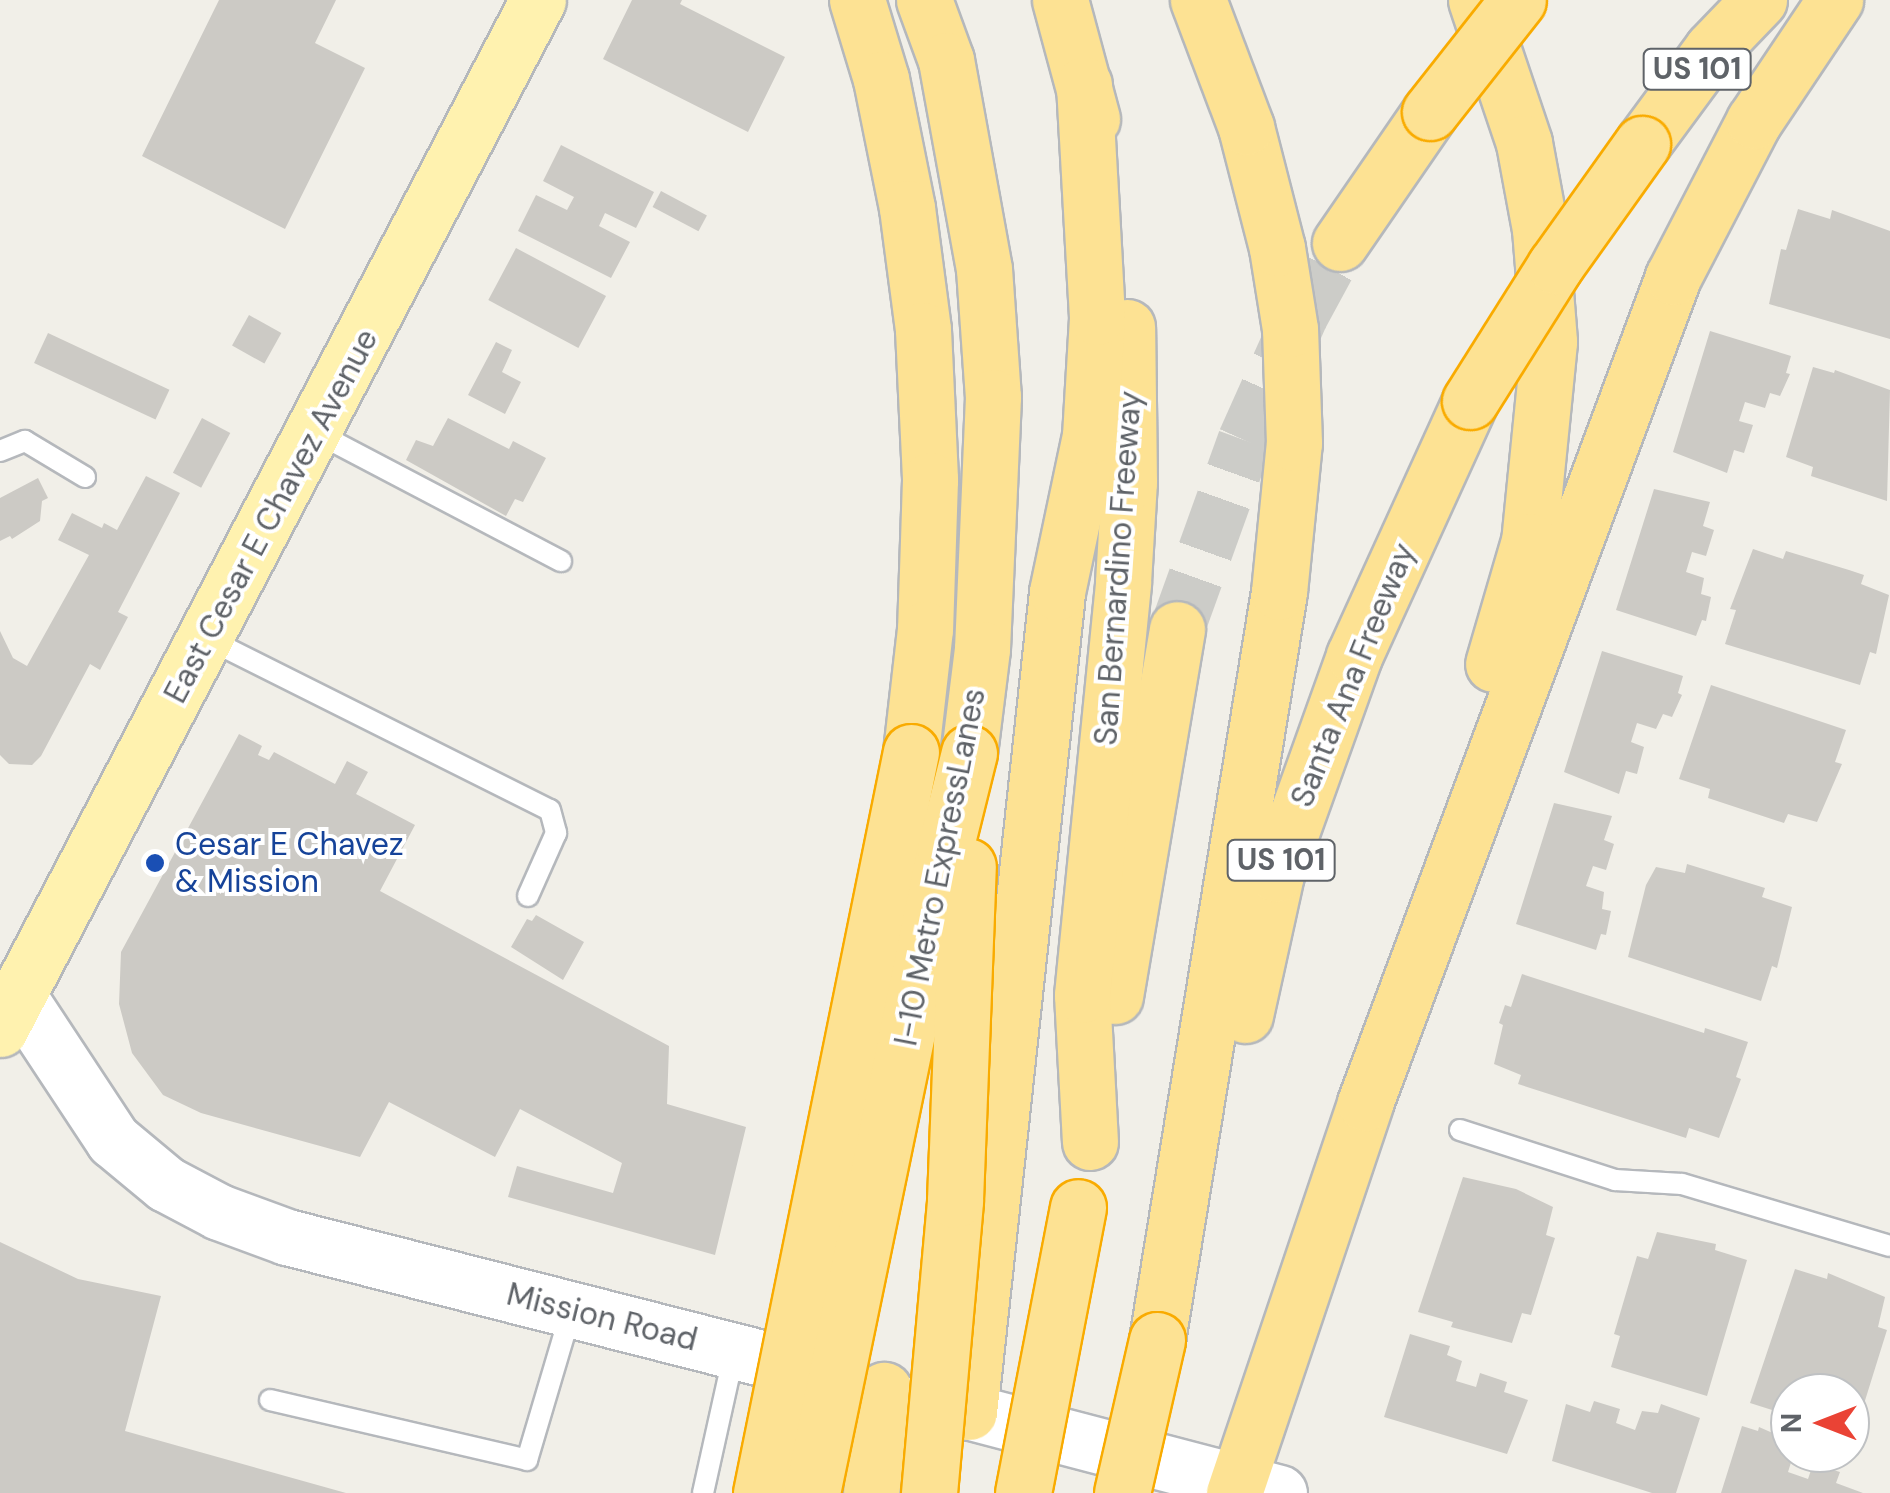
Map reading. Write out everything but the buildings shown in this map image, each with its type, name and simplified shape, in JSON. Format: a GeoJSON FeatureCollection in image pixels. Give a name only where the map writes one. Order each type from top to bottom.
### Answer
{"type":"FeatureCollection","features":[{"type":"Feature","properties":{"kind":"highway","name":"I-10 Metro ExpressLanes"},"geometry":{"type":"LineString","coordinates":[[761,1493],[912,752],[924,629],[929,498],[923,330],[908,208],[880,79],[857,0]]}},
{"type":"Feature","properties":{"kind":"highway","name":"I-10 Metro ExpressLanes"},"geometry":{"type":"LineString","coordinates":[[812,1493],[945,849],[969,754],[982,649],[993,398],[984,269],[946,60],[924,0]]}},
{"type":"Feature","properties":{"kind":"highway","name":"San Bernardino Freeway"},"geometry":{"type":"LineString","coordinates":[[1060,0],[1109,191],[1124,288],[1131,386],[1123,582],[1082,995],[1090,1142]]}},
{"type":"Feature","properties":{"kind":"highway"},"geometry":{"type":"LineString","coordinates":[[1157,1340],[1279,592],[1294,443],[1290,328],[1276,248],[1246,128],[1198,0]]}},
{"type":"Feature","properties":{"kind":"highway"},"geometry":{"type":"LineString","coordinates":[[1250,1488],[1529,541],[1549,342],[1540,229],[1524,143],[1476,0]]}},
{"type":"Feature","properties":{"kind":"highway"},"geometry":{"type":"LineString","coordinates":[[1340,243],[1430,112],[1518,0]]}},
{"type":"Feature","properties":{"kind":"highway","name":"Santa Ana Freeway"},"geometry":{"type":"LineString","coordinates":[[1122,1493],[1157,1340],[1190,1270],[1276,874],[1354,656],[1470,401],[1555,266],[1642,144],[1712,49],[1759,0]]}},
{"type":"Feature","properties":{"kind":"highway"},"geometry":{"type":"LineString","coordinates":[[1365,1103],[1673,277],[1754,121],[1835,0]]}},
{"type":"Feature","properties":{"kind":"highway"},"geometry":{"type":"LineString","coordinates":[[969,1412],[1057,592],[1090,436],[1097,317],[1084,84]]}},
{"type":"Feature","properties":{"kind":"highway"},"geometry":{"type":"LineString","coordinates":[[1023,1493],[1090,1142],[1177,629]]}},
{"type":"Feature","properties":{"kind":"highway"},"geometry":{"type":"LineString","coordinates":[[929,1493],[955,1200],[969,754]]}},
{"type":"Feature","properties":{"kind":"highway"},"geometry":{"type":"LineString","coordinates":[[871,1493],[884,1390]]}},
{"type":"Feature","properties":{"kind":"main road","name":"East Cesar E Chavez Avenue"},"geometry":{"type":"LineString","coordinates":[[6,994],[206,638],[538,0]]}},
{"type":"Feature","properties":{"kind":"main road","name":"Mission Road"},"geometry":{"type":"LineString","coordinates":[[6,994],[113,1140],[166,1184],[219,1212],[288,1237],[1250,1488]]}},
{"type":"Feature","properties":{"kind":"lane"},"geometry":{"type":"LineString","coordinates":[[315,432],[561,561]]}},
{"type":"Feature","properties":{"kind":"lane"},"geometry":{"type":"LineString","coordinates":[[0,450],[25,441],[85,477]]}},
{"type":"Feature","properties":{"kind":"lane"},"geometry":{"type":"LineString","coordinates":[[206,638],[550,810],[556,833],[528,896]]}},
{"type":"Feature","properties":{"kind":"lane"},"geometry":{"type":"LineString","coordinates":[[1460,1130],[1615,1180],[1682,1184],[1890,1246]]}},
{"type":"Feature","properties":{"kind":"lane"},"geometry":{"type":"LineString","coordinates":[[270,1400],[527,1460],[571,1310]]}},
{"type":"Feature","properties":{"kind":"lane"},"geometry":{"type":"LineString","coordinates":[[703,1493],[734,1351]]}},
{"type":"Feature","properties":{"kind":"tunnel"},"geometry":{"type":"LineString","coordinates":[[1177,629],[1245,440],[1301,315],[1340,243]]}},
{"type":"Feature","properties":{"kind":"place","name":"Cesar E Chavez & Mission"},"geometry":{"type":"Point","coordinates":[155,863]}}]}
